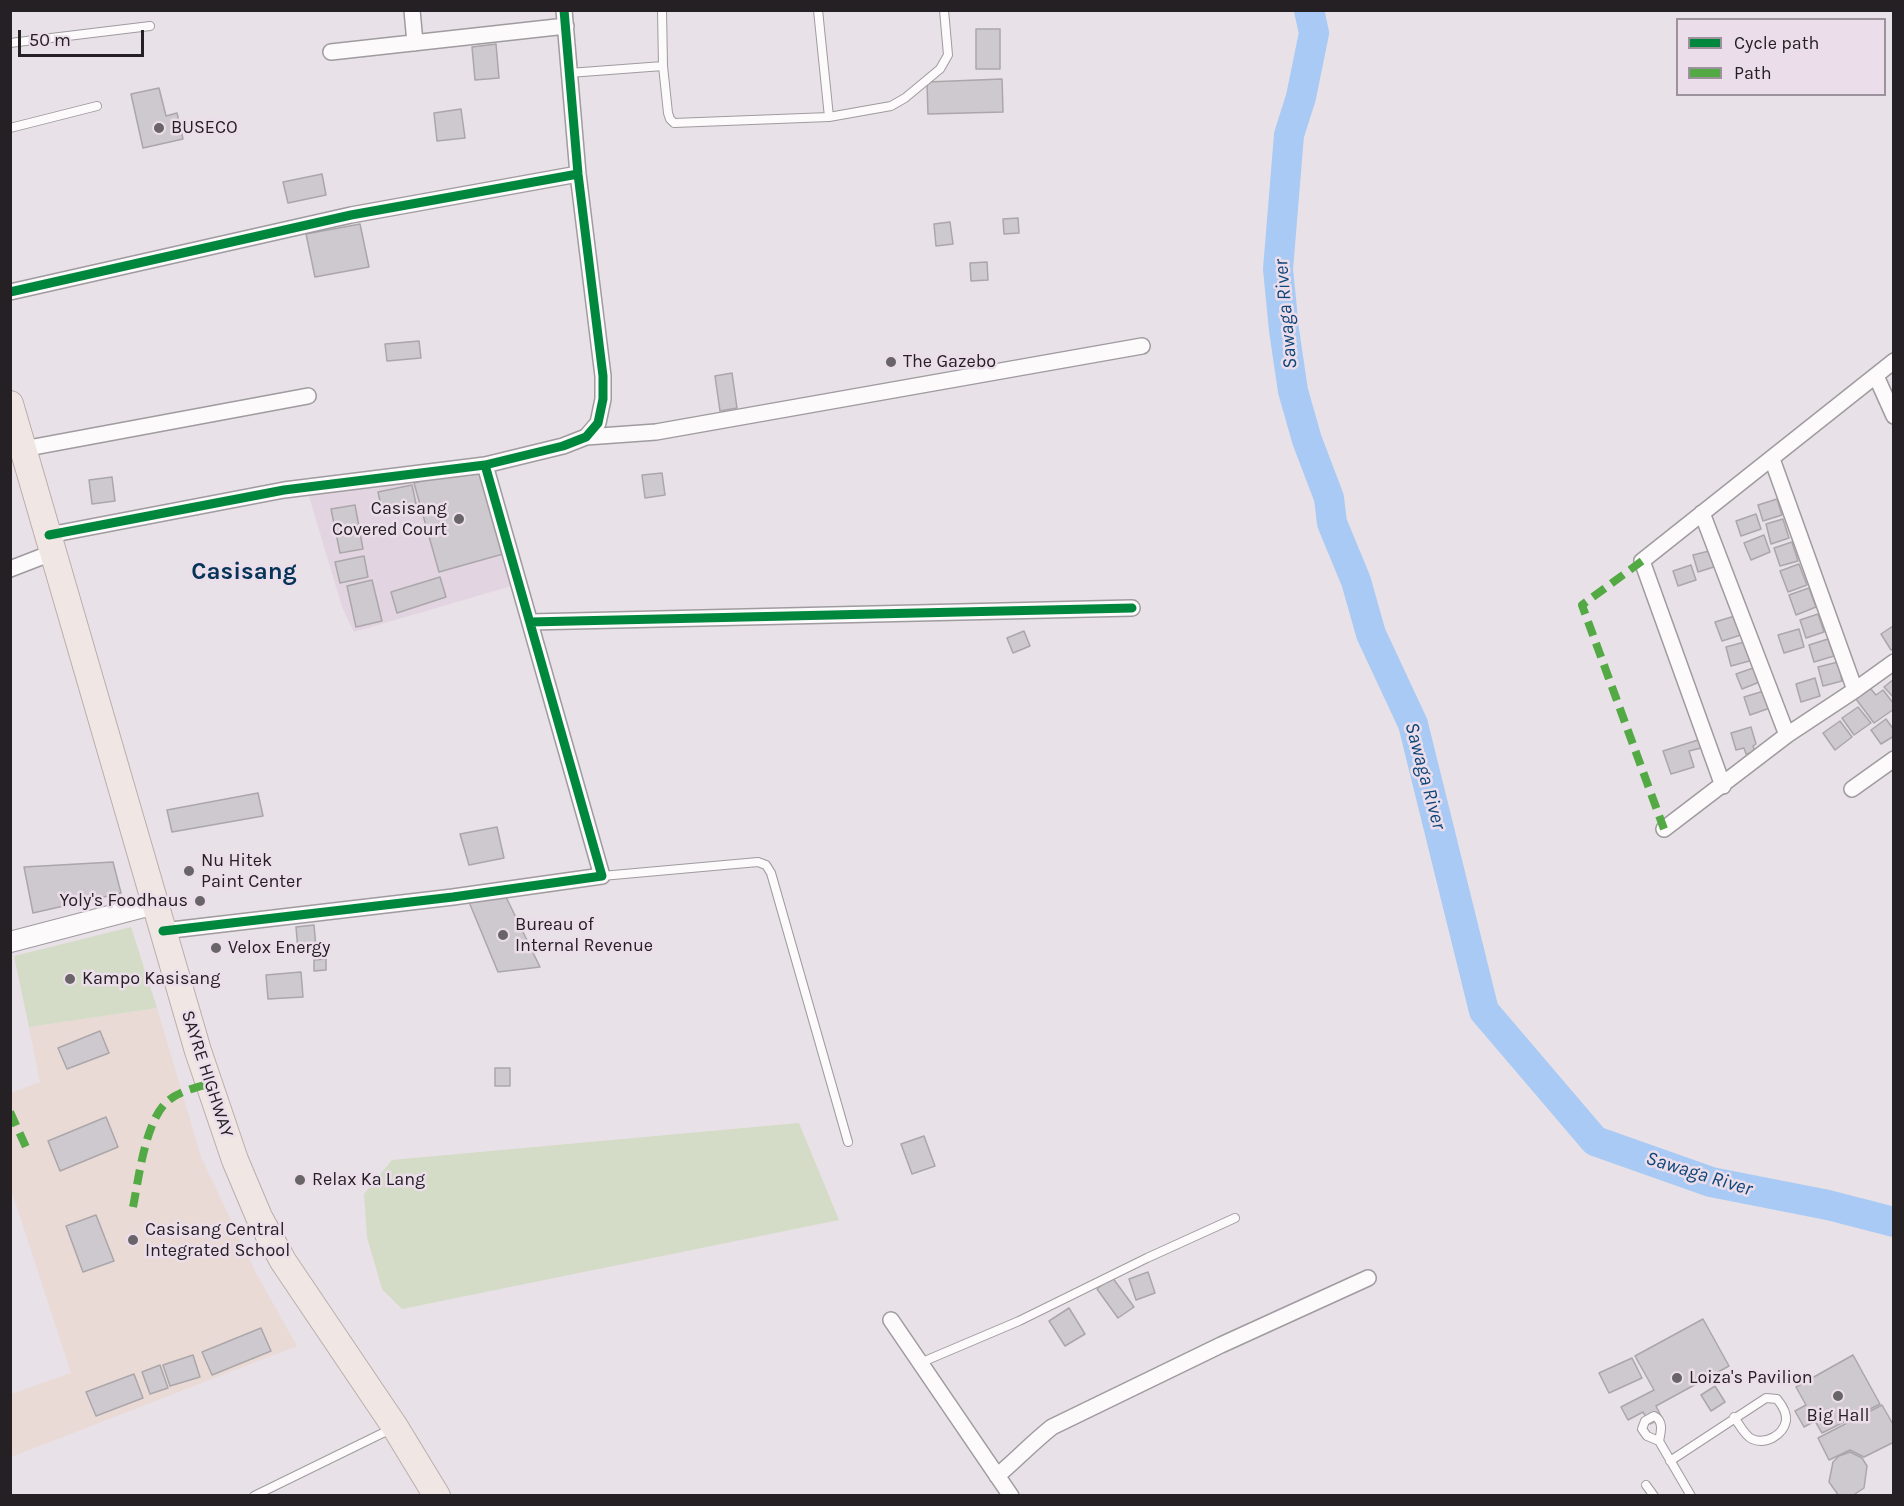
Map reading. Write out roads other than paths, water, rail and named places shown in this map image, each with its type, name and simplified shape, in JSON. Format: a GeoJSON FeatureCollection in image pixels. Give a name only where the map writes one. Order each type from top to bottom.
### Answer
{"type":"FeatureCollection","features":[{"type":"Feature","properties":{"kind":"highway","name":"SAYRE HIGHWAY"},"geometry":{"type":"LineString","coordinates":[[10,404],[223,1130],[259,1217],[282,1261],[395,1427],[437,1496]]}},
{"type":"Feature","properties":{"kind":"street"},"geometry":{"type":"LineString","coordinates":[[412,10],[415,43]]}},
{"type":"Feature","properties":{"kind":"street"},"geometry":{"type":"LineString","coordinates":[[564,10],[578,174],[603,376],[603,399],[598,423],[586,437]]}},
{"type":"Feature","properties":{"kind":"street"},"geometry":{"type":"LineString","coordinates":[[331,52],[566,26]]}},
{"type":"Feature","properties":{"kind":"street"},"geometry":{"type":"LineString","coordinates":[[10,292],[351,215],[578,174]]}},
{"type":"Feature","properties":{"kind":"street"},"geometry":{"type":"LineString","coordinates":[[10,569],[51,544],[284,489],[485,465],[563,446],[586,437],[656,432],[1142,346]]}},
{"type":"Feature","properties":{"kind":"street"},"geometry":{"type":"LineString","coordinates":[[1723,786],[1642,561],[1893,361]]}},
{"type":"Feature","properties":{"kind":"street"},"geometry":{"type":"LineString","coordinates":[[1876,376],[1893,416]]}},
{"type":"Feature","properties":{"kind":"street"},"geometry":{"type":"LineString","coordinates":[[23,449],[308,396]]}},
{"type":"Feature","properties":{"kind":"street"},"geometry":{"type":"LineString","coordinates":[[1772,459],[1856,690]]}},
{"type":"Feature","properties":{"kind":"street"},"geometry":{"type":"LineString","coordinates":[[163,931],[453,897],[602,876],[485,465]]}},
{"type":"Feature","properties":{"kind":"street"},"geometry":{"type":"LineString","coordinates":[[1702,513],[1787,735]]}},
{"type":"Feature","properties":{"kind":"street"},"geometry":{"type":"LineString","coordinates":[[530,622],[1132,608]]}},
{"type":"Feature","properties":{"kind":"street"},"geometry":{"type":"LineString","coordinates":[[1664,830],[1787,735],[1856,690],[1893,662]]}},
{"type":"Feature","properties":{"kind":"street"},"geometry":{"type":"LineString","coordinates":[[1852,789],[1893,759]]}},
{"type":"Feature","properties":{"kind":"street"},"geometry":{"type":"LineString","coordinates":[[10,942],[155,904]]}},
{"type":"Feature","properties":{"kind":"street"},"geometry":{"type":"LineString","coordinates":[[997,1476],[1052,1427],[1221,1345],[1368,1278]]}},
{"type":"Feature","properties":{"kind":"street"},"geometry":{"type":"LineString","coordinates":[[891,1320],[1011,1496]]}},
{"type":"Feature","properties":{"kind":"lane"},"geometry":{"type":"LineString","coordinates":[[662,10],[663,66],[668,113],[674,123],[829,117],[891,106],[905,98],[940,69],[948,55],[944,10]]}},
{"type":"Feature","properties":{"kind":"lane"},"geometry":{"type":"LineString","coordinates":[[818,10],[829,117]]}},
{"type":"Feature","properties":{"kind":"lane"},"geometry":{"type":"LineString","coordinates":[[10,43],[150,26]]}},
{"type":"Feature","properties":{"kind":"lane"},"geometry":{"type":"LineString","coordinates":[[569,73],[663,66]]}},
{"type":"Feature","properties":{"kind":"lane"},"geometry":{"type":"LineString","coordinates":[[10,128],[97,106]]}},
{"type":"Feature","properties":{"kind":"lane"},"geometry":{"type":"LineString","coordinates":[[602,876],[759,862],[766,865],[771,873],[848,1142]]}},
{"type":"Feature","properties":{"kind":"lane"},"geometry":{"type":"LineString","coordinates":[[920,1363],[1019,1321],[1235,1218]]}},
{"type":"Feature","properties":{"kind":"lane"},"geometry":{"type":"LineString","coordinates":[[1670,1461],[1734,1417],[1766,1398],[1777,1399],[1782,1405],[1786,1422],[1769,1441],[1761,1442],[1750,1438],[1734,1417]]}},
{"type":"Feature","properties":{"kind":"lane"},"geometry":{"type":"LineString","coordinates":[[255,1496],[395,1427]]}},
{"type":"Feature","properties":{"kind":"lane"},"geometry":{"type":"LineString","coordinates":[[1659,1441],[1691,1496]]}},
{"type":"Feature","properties":{"kind":"lane"},"geometry":{"type":"LineString","coordinates":[[1646,1485],[1654,1496]]}},
{"type":"Feature","properties":{"kind":"waterway","name":"Sawaga River"},"geometry":{"type":"LineString","coordinates":[[1309,10],[1314,33],[1301,97],[1289,135],[1278,269],[1293,391],[1307,440],[1329,498],[1332,523],[1356,581],[1371,634],[1413,724],[1484,1011],[1595,1141],[1711,1182],[1828,1205],[1894,1222]]}},
{"type":"Feature","properties":{"kind":"place","name":"BUSECO"},"geometry":{"type":"Point","coordinates":[159,128]}},
{"type":"Feature","properties":{"kind":"place","name":"The Gazebo"},"geometry":{"type":"Point","coordinates":[891,362]}},
{"type":"Feature","properties":{"kind":"place","name":"Casisang Covered Court"},"geometry":{"type":"Point","coordinates":[459,519]}},
{"type":"Feature","properties":{"kind":"place","name":"Nu Hitek Paint Center"},"geometry":{"type":"Point","coordinates":[189,871]}},
{"type":"Feature","properties":{"kind":"place","name":"Yoly's Foodhaus"},"geometry":{"type":"Point","coordinates":[200,901]}},
{"type":"Feature","properties":{"kind":"place","name":"Bureau of Internal Revenue"},"geometry":{"type":"Point","coordinates":[503,935]}},
{"type":"Feature","properties":{"kind":"place","name":"Velox Energy"},"geometry":{"type":"Point","coordinates":[216,948]}},
{"type":"Feature","properties":{"kind":"place","name":"Kampo Kasisang"},"geometry":{"type":"Point","coordinates":[70,979]}},
{"type":"Feature","properties":{"kind":"place","name":"Relax Ka Lang"},"geometry":{"type":"Point","coordinates":[300,1180]}},
{"type":"Feature","properties":{"kind":"place","name":"Casisang Central Integrated School"},"geometry":{"type":"Point","coordinates":[133,1240]}},
{"type":"Feature","properties":{"kind":"place","name":"Loiza's Pavilion"},"geometry":{"type":"Point","coordinates":[1677,1378]}},
{"type":"Feature","properties":{"kind":"place","name":"Big Hall"},"geometry":{"type":"Point","coordinates":[1838,1396]}},
{"type":"Feature","properties":{"kind":"district","name":"Casisang"},"geometry":{"type":"Point","coordinates":[244,572]}}]}
